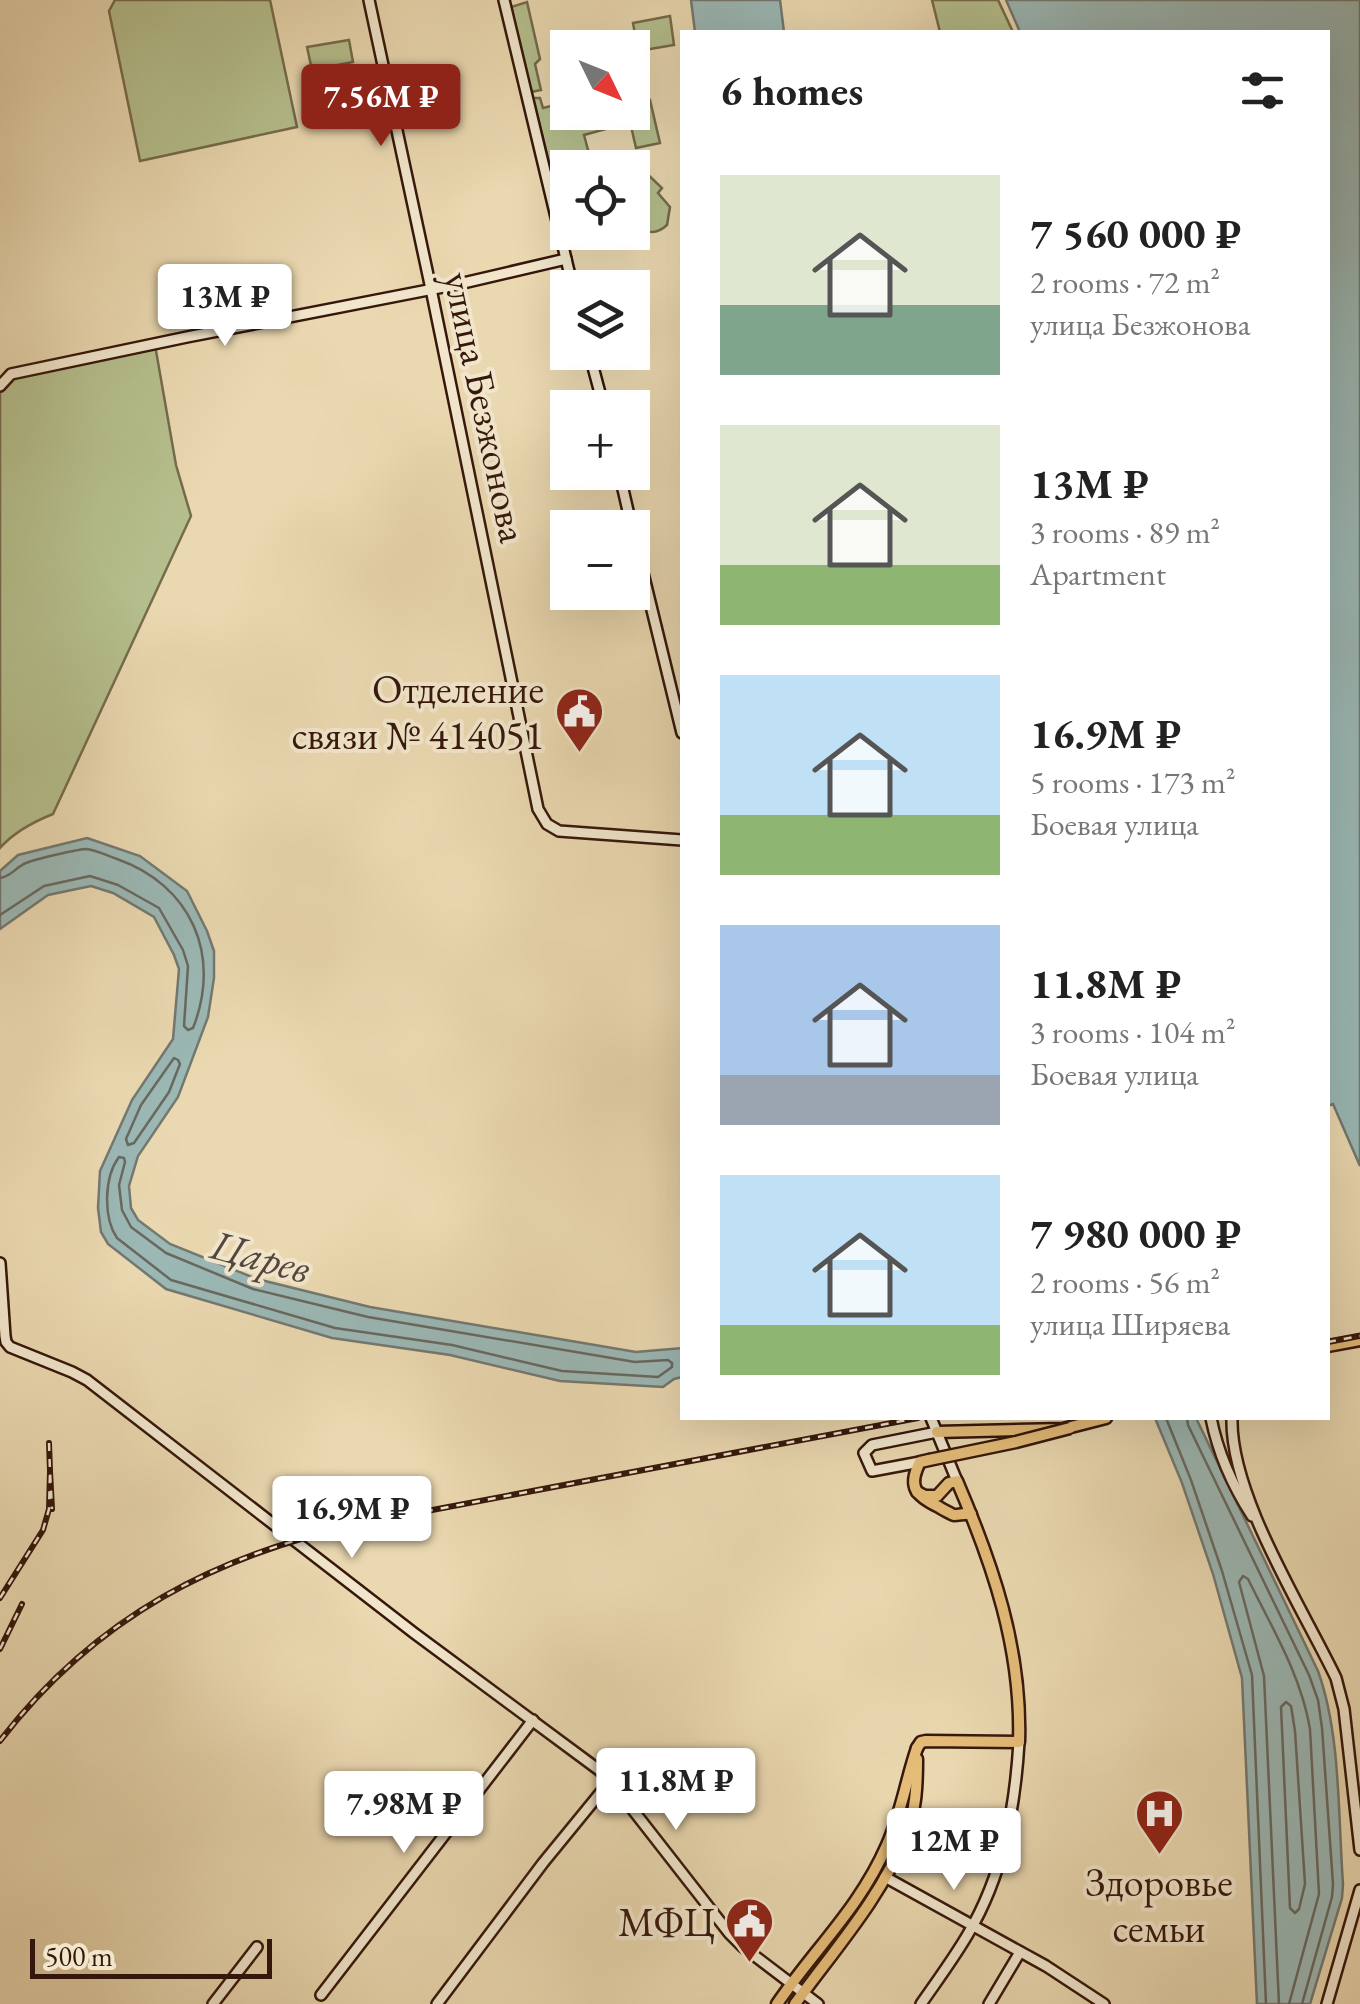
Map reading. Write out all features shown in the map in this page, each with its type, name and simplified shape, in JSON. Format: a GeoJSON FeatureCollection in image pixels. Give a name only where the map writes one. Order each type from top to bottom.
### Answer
{"type":"FeatureCollection","features":[{"type":"Feature","properties":{"kind":"main road","name":"улица Безжонова"},"geometry":{"type":"LineString","coordinates":[[368,0],[432,289],[538,810],[547,824],[559,831],[680,840]]}},
{"type":"Feature","properties":{"kind":"main road"},"geometry":{"type":"LineString","coordinates":[[504,0],[569,270]]}},
{"type":"Feature","properties":{"kind":"main road"},"geometry":{"type":"LineString","coordinates":[[0,386],[11,374],[566,259]]}},
{"type":"Feature","properties":{"kind":"main road"},"geometry":{"type":"LineString","coordinates":[[650,602],[680,725]]}},
{"type":"Feature","properties":{"kind":"main road"},"geometry":{"type":"LineString","coordinates":[[0,1263],[6,1342],[10,1347],[87,1380],[610,1781],[729,1934],[818,2004]]}},
{"type":"Feature","properties":{"kind":"main road"},"geometry":{"type":"LineString","coordinates":[[1330,1346],[1360,1340]]}},
{"type":"Feature","properties":{"kind":"main road"},"geometry":{"type":"LineString","coordinates":[[921,2004],[973,1926],[988,1892],[1008,1835],[1018,1742],[1017,1675],[992,1566],[971,1514],[952,1483],[950,1464],[932,1420]]}},
{"type":"Feature","properties":{"kind":"main road"},"geometry":{"type":"LineString","coordinates":[[1070,1428],[936,1432],[872,1445],[864,1453],[872,1470],[924,1461],[1070,1428],[1099,1420]]}},
{"type":"Feature","properties":{"kind":"main road"},"geometry":{"type":"LineString","coordinates":[[1212,1420],[1221,1456],[1238,1494],[1266,1539],[1341,1693],[1360,1850]]}},
{"type":"Feature","properties":{"kind":"main road"},"geometry":{"type":"LineString","coordinates":[[1232,1420],[1236,1461],[1266,1539]]}},
{"type":"Feature","properties":{"kind":"main road"},"geometry":{"type":"LineString","coordinates":[[924,1461],[913,1477],[917,1492],[955,1515],[971,1514]]}},
{"type":"Feature","properties":{"kind":"main road"},"geometry":{"type":"LineString","coordinates":[[917,1492],[937,1496],[952,1483]]}},
{"type":"Feature","properties":{"kind":"main road"},"geometry":{"type":"LineString","coordinates":[[321,1995],[532,1720]]}},
{"type":"Feature","properties":{"kind":"main road"},"geometry":{"type":"LineString","coordinates":[[795,2004],[861,1916],[896,1825],[921,1742],[1018,1742]]}},
{"type":"Feature","properties":{"kind":"main road"},"geometry":{"type":"LineString","coordinates":[[437,2004],[610,1781]]}},
{"type":"Feature","properties":{"kind":"main road"},"geometry":{"type":"LineString","coordinates":[[879,1874],[1046,1966],[1104,2004]]}},
{"type":"Feature","properties":{"kind":"main road"},"geometry":{"type":"LineString","coordinates":[[776,2004],[879,1874]]}},
{"type":"Feature","properties":{"kind":"main road"},"geometry":{"type":"LineString","coordinates":[[1327,2004],[1360,1890]]}},
{"type":"Feature","properties":{"kind":"main road"},"geometry":{"type":"LineString","coordinates":[[213,2004],[257,1947]]}},
{"type":"Feature","properties":{"kind":"main road"},"geometry":{"type":"LineString","coordinates":[[989,2004],[1020,1952]]}},
{"type":"Feature","properties":{"kind":"green space"},"geometry":{"type":"Polygon","coordinates":[[[115,0],[270,0],[297,127],[140,161],[109,11],[115,0]]]}},
{"type":"Feature","properties":{"kind":"green space"},"geometry":{"type":"Polygon","coordinates":[[[932,0],[998,0],[1012,30],[940,30],[932,0]]]}},
{"type":"Feature","properties":{"kind":"green space"},"geometry":{"type":"Polygon","coordinates":[[[527,2],[540,59],[535,64],[541,90],[531,92],[511,7],[527,2]]]}},
{"type":"Feature","properties":{"kind":"green space"},"geometry":{"type":"Polygon","coordinates":[[[670,16],[674,45],[650,49],[650,30],[634,30],[633,23],[670,16]]]}},
{"type":"Feature","properties":{"kind":"green space"},"geometry":{"type":"Polygon","coordinates":[[[349,40],[353,62],[312,70],[307,47],[349,40]]]}},
{"type":"Feature","properties":{"kind":"green space"},"geometry":{"type":"Polygon","coordinates":[[[533,98],[540,98],[543,108],[550,106],[550,130],[602,130],[584,135],[588,150],[550,150],[550,167],[533,98]]]}},
{"type":"Feature","properties":{"kind":"green space"},"geometry":{"type":"Polygon","coordinates":[[[650,100],[660,143],[636,148],[632,130],[650,130],[650,100]]]}},
{"type":"Feature","properties":{"kind":"green space"},"geometry":{"type":"Polygon","coordinates":[[[650,177],[662,188],[658,193],[670,207],[667,225],[653,232],[650,177]]]}},
{"type":"Feature","properties":{"kind":"green space"},"geometry":{"type":"Polygon","coordinates":[[[155,345],[176,465],[191,516],[53,814],[24,828],[0,848],[0,389],[13,376],[155,345]]]}},
{"type":"Feature","properties":{"kind":"water"},"geometry":{"type":"Polygon","coordinates":[[[691,0],[780,0],[784,30],[695,30],[691,0]]]}},
{"type":"Feature","properties":{"kind":"water"},"geometry":{"type":"Polygon","coordinates":[[[1006,0],[1360,0],[1360,1166],[1333,1104],[1330,1105],[1330,30],[1019,30],[1006,0]]]}},
{"type":"Feature","properties":{"kind":"water"},"geometry":{"type":"Polygon","coordinates":[[[87,838],[140,856],[187,891],[214,951],[208,1017],[178,1097],[138,1156],[129,1186],[131,1208],[138,1220],[170,1244],[257,1279],[370,1307],[636,1352],[680,1348],[680,1378],[663,1387],[560,1381],[450,1355],[332,1338],[166,1289],[108,1244],[101,1232],[98,1208],[100,1171],[132,1100],[173,1039],[179,969],[154,917],[113,893],[91,886],[48,895],[0,929],[0,871],[18,855],[87,838]]]}},
{"type":"Feature","properties":{"kind":"water"},"geometry":{"type":"Polygon","coordinates":[[[1156,1420],[1197,1420],[1318,1671],[1325,1696],[1335,1749],[1343,1884],[1310,2004],[1257,2004],[1242,1678],[1182,1483],[1156,1420]]]}},
{"type":"Feature","properties":{"kind":"railway"},"geometry":{"type":"LineString","coordinates":[[1330,1342],[1360,1336]]}},
{"type":"Feature","properties":{"kind":"railway"},"geometry":{"type":"LineString","coordinates":[[0,1741],[37,1697],[119,1625],[211,1572],[261,1552],[369,1522],[907,1420]]}},
{"type":"Feature","properties":{"kind":"railway"},"geometry":{"type":"LineString","coordinates":[[49,1443],[50,1471]]}},
{"type":"Feature","properties":{"kind":"railway"},"geometry":{"type":"LineString","coordinates":[[0,1598],[43,1530],[49,1509],[50,1471],[52,1509]]}},
{"type":"Feature","properties":{"kind":"railway"},"geometry":{"type":"LineString","coordinates":[[0,1649],[22,1604]]}},
{"type":"Feature","properties":{"kind":"place","name":"Отделение связи № 414051"},"geometry":{"type":"Point","coordinates":[579,754]}},
{"type":"Feature","properties":{"kind":"place","name":"Здоровье семьи"},"geometry":{"type":"Point","coordinates":[1159,1856]}},
{"type":"Feature","properties":{"kind":"place","name":"МФЦ"},"geometry":{"type":"Point","coordinates":[750,1964]}},
{"type":"Feature","properties":{"kind":"water label","name":"Царев"},"geometry":{"type":"Point","coordinates":[261,1256]}}]}
